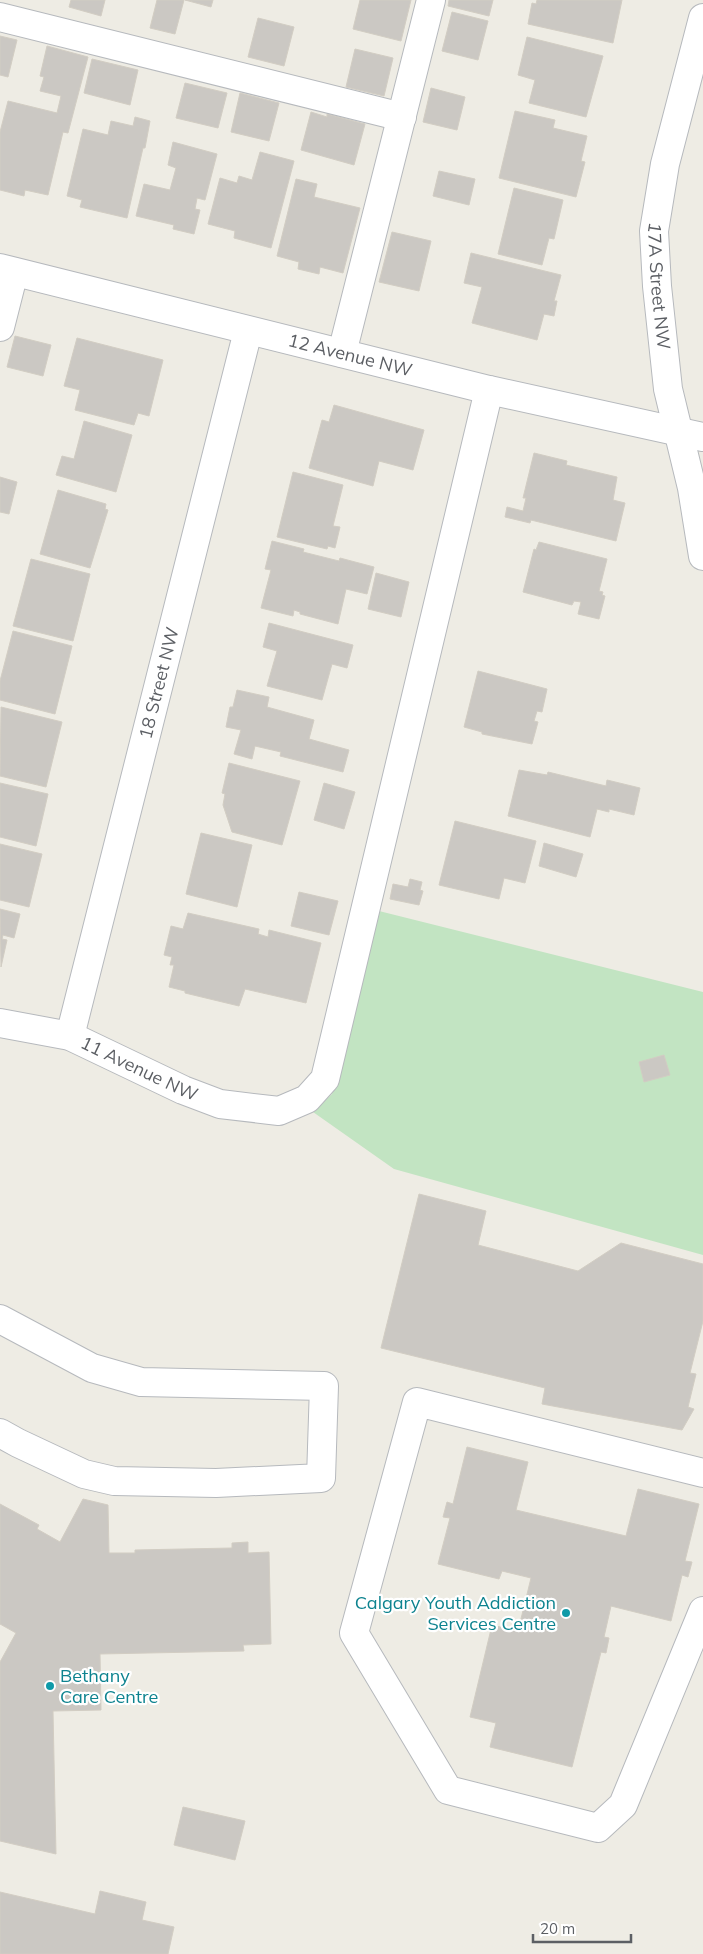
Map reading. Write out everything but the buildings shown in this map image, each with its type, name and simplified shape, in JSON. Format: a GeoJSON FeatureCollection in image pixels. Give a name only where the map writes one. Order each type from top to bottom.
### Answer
{"type":"FeatureCollection","features":[{"type":"Feature","properties":{"kind":"street"},"geometry":{"type":"LineString","coordinates":[[342,353],[431,0]]}},
{"type":"Feature","properties":{"kind":"street"},"geometry":{"type":"LineString","coordinates":[[0,17],[402,117]]}},
{"type":"Feature","properties":{"kind":"street","name":"17A Street NW"},"geometry":{"type":"LineString","coordinates":[[703,18],[665,164],[654,231],[657,286],[668,389],[690,434],[692,488],[703,556]]}},
{"type":"Feature","properties":{"kind":"street"},"geometry":{"type":"LineString","coordinates":[[0,327],[7,270]]}},
{"type":"Feature","properties":{"kind":"street","name":"12 Avenue NW"},"geometry":{"type":"LineString","coordinates":[[7,270],[490,390],[690,434]]}},
{"type":"Feature","properties":{"kind":"street","name":"18 Street NW"},"geometry":{"type":"LineString","coordinates":[[70,1036],[248,331]]}},
{"type":"Feature","properties":{"kind":"street","name":"11 Avenue NW"},"geometry":{"type":"LineString","coordinates":[[0,1023],[70,1036],[183,1090],[220,1104],[278,1111],[307,1098],[325,1079],[490,390]]}},
{"type":"Feature","properties":{"kind":"street"},"geometry":{"type":"LineString","coordinates":[[0,1319],[92,1368],[141,1382],[324,1386],[321,1478],[216,1484],[114,1481],[84,1474],[0,1433]]}},
{"type":"Feature","properties":{"kind":"street"},"geometry":{"type":"LineString","coordinates":[[703,1473],[417,1402],[354,1633],[448,1790],[598,1828],[624,1805],[703,1611]]}},
{"type":"Feature","properties":{"kind":"green space"},"geometry":{"type":"Polygon","coordinates":[[[375,910],[703,992],[703,1255],[394,1169],[313,1112],[332,1094],[375,910]]]}},
{"type":"Feature","properties":{"kind":"place","name":"Calgary Youth Addiction Services Centre"},"geometry":{"type":"Point","coordinates":[566,1613]}},
{"type":"Feature","properties":{"kind":"place","name":"Bethany Care Centre"},"geometry":{"type":"Point","coordinates":[50,1686]}}]}
